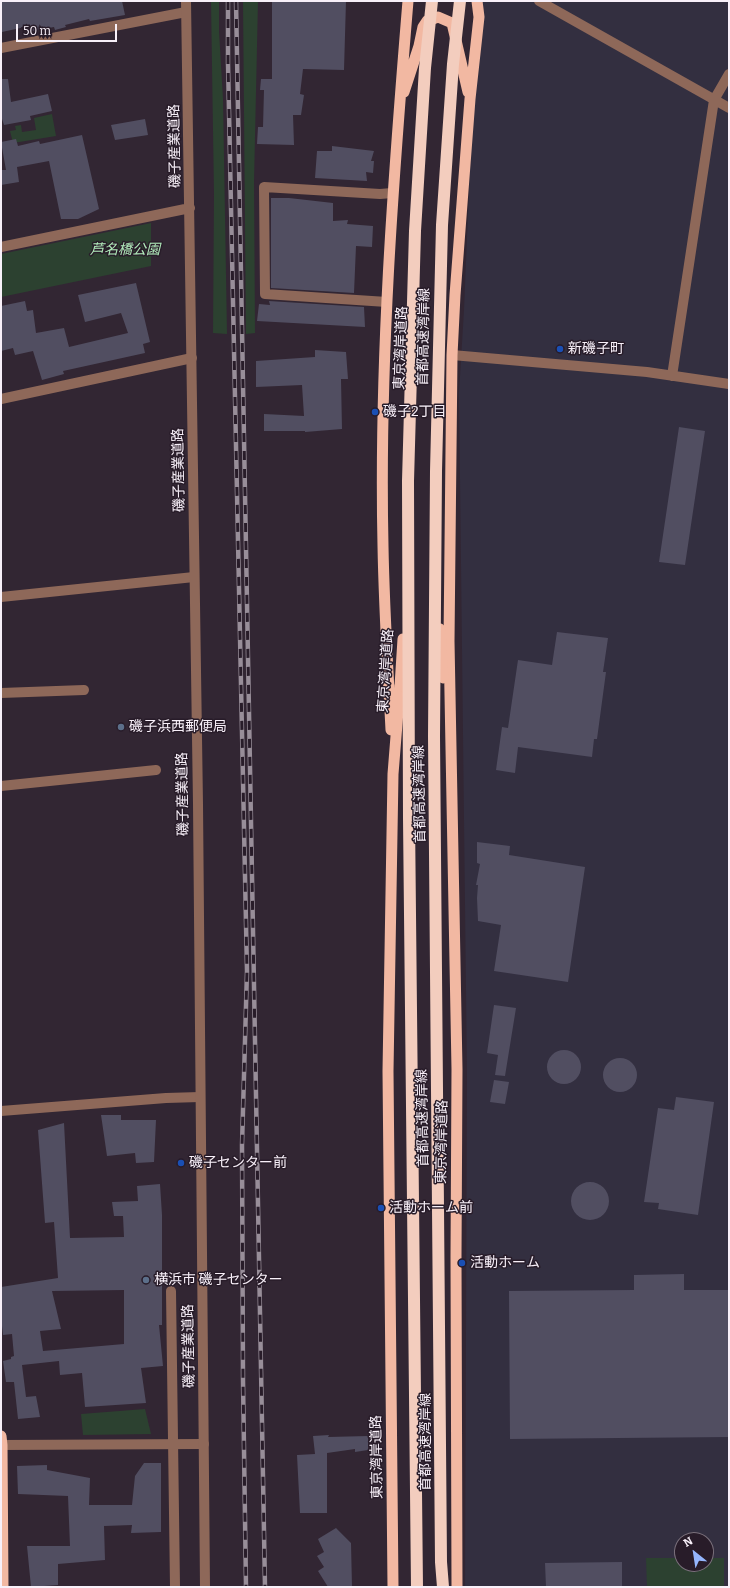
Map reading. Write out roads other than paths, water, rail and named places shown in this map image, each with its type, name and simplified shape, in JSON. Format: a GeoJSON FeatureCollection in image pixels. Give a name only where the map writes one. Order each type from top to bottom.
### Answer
{"type":"FeatureCollection","features":[{"type":"Feature","properties":{"kind":"highway","name":"東京湾岸道路"},"geometry":{"type":"LineString","coordinates":[[393,774],[382,547],[383,429],[392,193],[408,1]]}},
{"type":"Feature","properties":{"kind":"highway","name":"首都高速湾岸線"},"geometry":{"type":"LineString","coordinates":[[417,1587],[409,818],[408,481],[415,231],[425,68],[432,1]]}},
{"type":"Feature","properties":{"kind":"highway","name":"東京湾岸道路"},"geometry":{"type":"LineString","coordinates":[[393,1587],[388,1071],[393,774],[411,522],[418,268],[424,150],[435,1]]}},
{"type":"Feature","properties":{"kind":"highway","name":"東京湾岸道路"},"geometry":{"type":"LineString","coordinates":[[452,768],[443,678],[431,512],[438,193],[454,1]]}},
{"type":"Feature","properties":{"kind":"highway","name":"首都高速湾岸線"},"geometry":{"type":"LineString","coordinates":[[443,1587],[441,1562],[434,736],[436,479],[442,225],[453,64],[460,1]]}},
{"type":"Feature","properties":{"kind":"highway","name":"東京湾岸道路"},"geometry":{"type":"LineString","coordinates":[[457,1587],[457,1069],[449,641],[452,354],[454,295],[470,99],[479,16],[477,1]]}},
{"type":"Feature","properties":{"kind":"highway","name":"東京湾岸道路"},"geometry":{"type":"LineString","coordinates":[[399,102],[407,85],[423,27],[427,21],[438,17],[452,23],[470,99]]}},
{"type":"Feature","properties":{"kind":"highway"},"geometry":{"type":"LineString","coordinates":[[2,1442],[3,1587]]}},
{"type":"Feature","properties":{"kind":"street","name":"磯子産業道路"},"geometry":{"type":"LineString","coordinates":[[186,1],[192,358],[205,1587]]}},
{"type":"Feature","properties":{"kind":"street"},"geometry":{"type":"LineString","coordinates":[[539,1],[729,108]]}},
{"type":"Feature","properties":{"kind":"street"},"geometry":{"type":"LineString","coordinates":[[1,48],[186,12]]}},
{"type":"Feature","properties":{"kind":"street"},"geometry":{"type":"LineString","coordinates":[[672,376],[714,100],[729,74]]}},
{"type":"Feature","properties":{"kind":"street"},"geometry":{"type":"LineString","coordinates":[[387,302],[265,294],[264,187],[380,194],[392,193]]}},
{"type":"Feature","properties":{"kind":"street"},"geometry":{"type":"LineString","coordinates":[[1,247],[190,208]]}},
{"type":"Feature","properties":{"kind":"street"},"geometry":{"type":"LineString","coordinates":[[452,354],[672,376],[729,384]]}},
{"type":"Feature","properties":{"kind":"street"},"geometry":{"type":"LineString","coordinates":[[1,398],[192,358]]}},
{"type":"Feature","properties":{"kind":"street"},"geometry":{"type":"LineString","coordinates":[[1,598],[194,577]]}},
{"type":"Feature","properties":{"kind":"street"},"geometry":{"type":"LineString","coordinates":[[1,694],[84,690]]}},
{"type":"Feature","properties":{"kind":"street"},"geometry":{"type":"LineString","coordinates":[[1,786],[156,770]]}},
{"type":"Feature","properties":{"kind":"street"},"geometry":{"type":"LineString","coordinates":[[1,1111],[166,1098],[200,1097]]}},
{"type":"Feature","properties":{"kind":"street"},"geometry":{"type":"LineString","coordinates":[[171,1291],[175,1587]]}},
{"type":"Feature","properties":{"kind":"street"},"geometry":{"type":"LineString","coordinates":[[2,1442],[204,1444]]}},
{"type":"Feature","properties":{"kind":"railway"},"geometry":{"type":"LineString","coordinates":[[228,1],[228,63],[247,971],[242,1145],[246,1587]]}},
{"type":"Feature","properties":{"kind":"railway"},"geometry":{"type":"LineString","coordinates":[[236,1],[265,1587]]}},
{"type":"Feature","properties":{"kind":"place","name":"新磯子町"},"geometry":{"type":"Point","coordinates":[560,349]}},
{"type":"Feature","properties":{"kind":"place","name":"磯子2丁目"},"geometry":{"type":"Point","coordinates":[375,412]}},
{"type":"Feature","properties":{"kind":"place","name":"磯子浜西郵便局"},"geometry":{"type":"Point","coordinates":[121,727]}},
{"type":"Feature","properties":{"kind":"place","name":"磯子センター前"},"geometry":{"type":"Point","coordinates":[181,1163]}},
{"type":"Feature","properties":{"kind":"place","name":"活動ホーム前"},"geometry":{"type":"Point","coordinates":[381,1208]}},
{"type":"Feature","properties":{"kind":"place","name":"活動ホーム"},"geometry":{"type":"Point","coordinates":[462,1263]}},
{"type":"Feature","properties":{"kind":"place","name":"横浜市 磯子センター"},"geometry":{"type":"Point","coordinates":[146,1280]}},
{"type":"Feature","properties":{"kind":"park label","name":"芦名橋公園"},"geometry":{"type":"Point","coordinates":[125,250]}}]}
